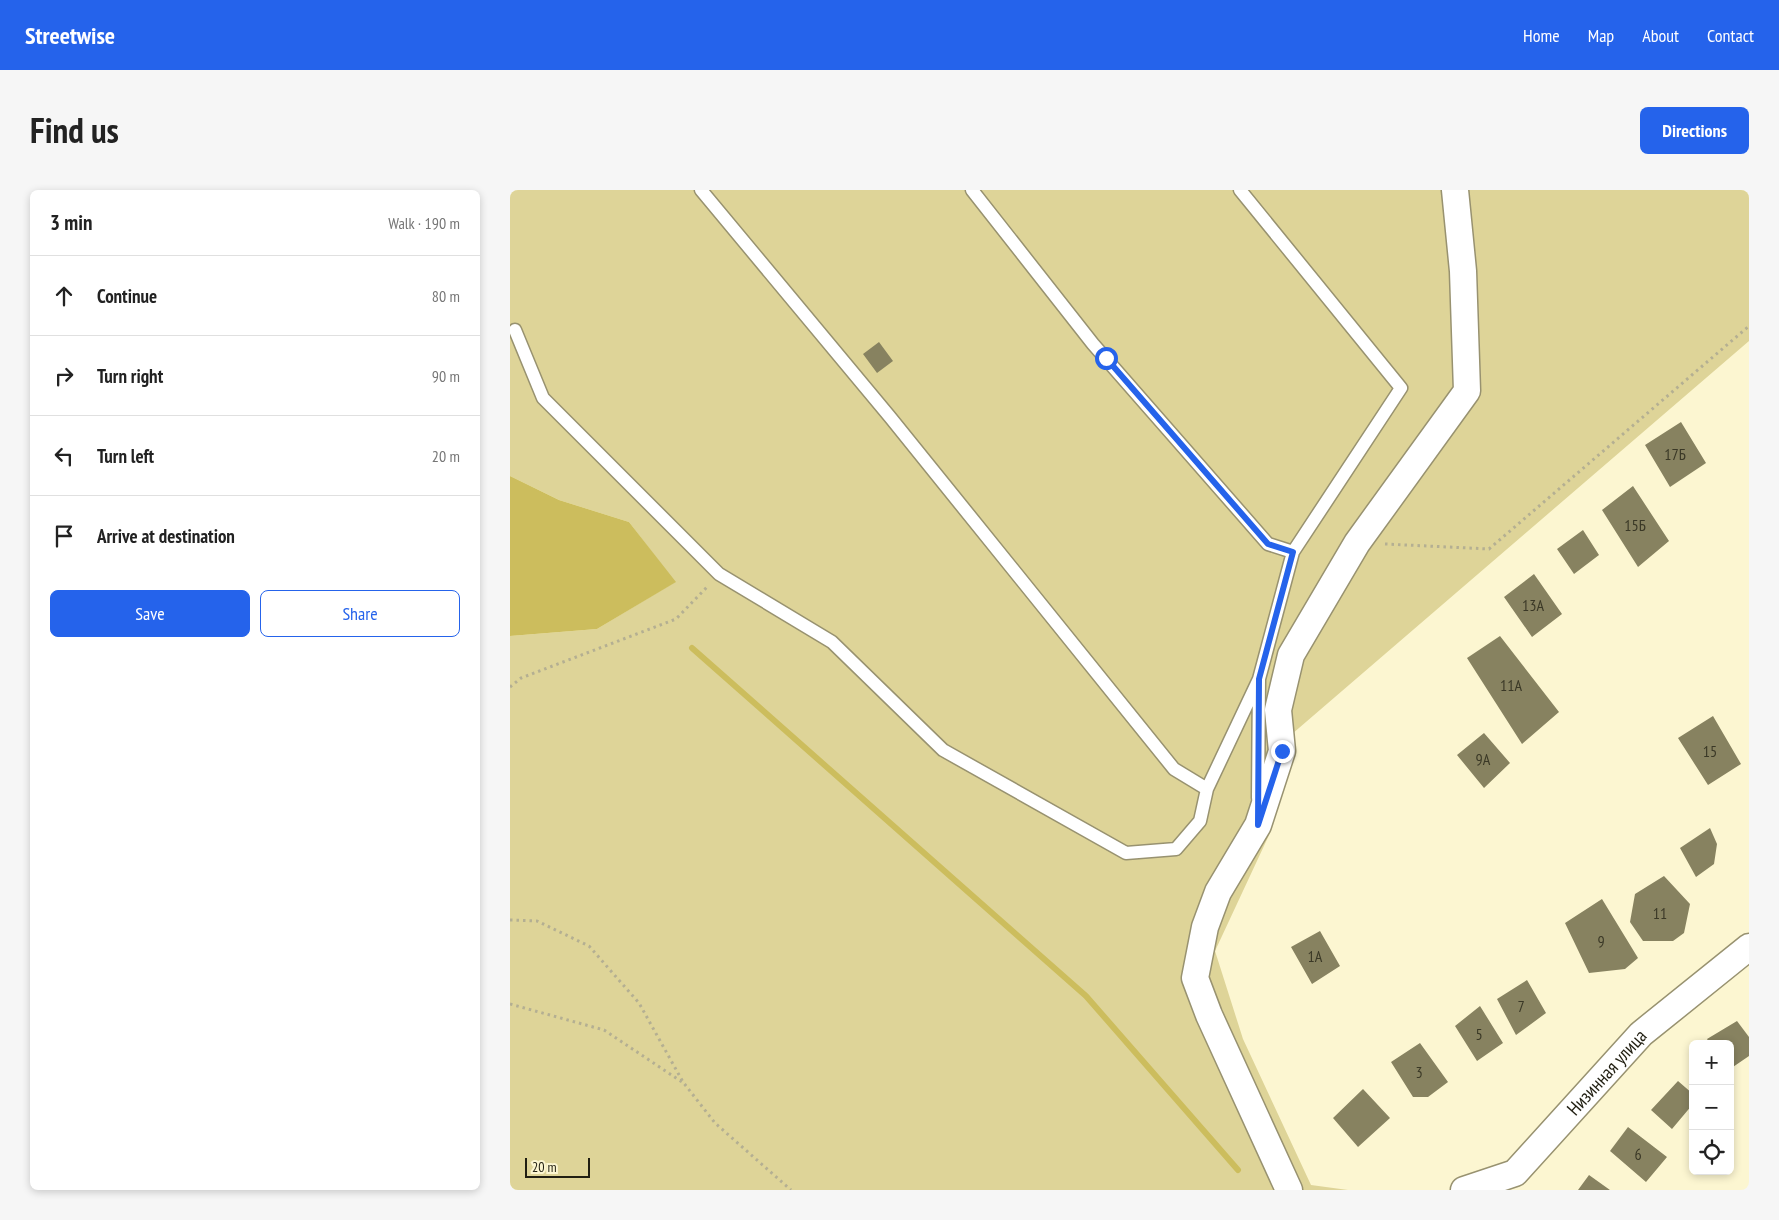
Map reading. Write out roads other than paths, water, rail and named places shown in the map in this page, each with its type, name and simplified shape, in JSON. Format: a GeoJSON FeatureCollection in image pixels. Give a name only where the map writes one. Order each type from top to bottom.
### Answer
{"type":"FeatureCollection","features":[{"type":"Feature","properties":{"kind":"street"},"geometry":{"type":"LineString","coordinates":[[1289,1190],[1209,1015],[1196,978],[1205,927],[1218,892],[1258,825],[1282,751],[1278,710],[1291,655],[1357,543],[1467,391],[1463,271],[1455,190]]}},
{"type":"Feature","properties":{"kind":"street","name":"Низинная улица"},"geometry":{"type":"LineString","coordinates":[[1464,1190],[1515,1173],[1641,1034],[1749,947]]}},
{"type":"Feature","properties":{"kind":"lane"},"geometry":{"type":"LineString","coordinates":[[701,190],[896,424],[1174,769],[1207,790]]}},
{"type":"Feature","properties":{"kind":"lane"},"geometry":{"type":"LineString","coordinates":[[972,190],[1093,344],[1268,544],[1293,552]]}},
{"type":"Feature","properties":{"kind":"lane"},"geometry":{"type":"LineString","coordinates":[[515,330],[543,398],[719,574],[832,642],[943,750],[1126,853],[1176,849],[1200,822],[1207,790],[1259,679],[1293,552],[1401,388],[1240,190]]}},
{"type":"Feature","properties":{"kind":"lane"},"geometry":{"type":"LineString","coordinates":[[1258,825],[1259,679]]}},
{"type":"Feature","properties":{"kind":"waterway"},"geometry":{"type":"LineString","coordinates":[[692,648],[1086,996],[1238,1170]]}}]}
